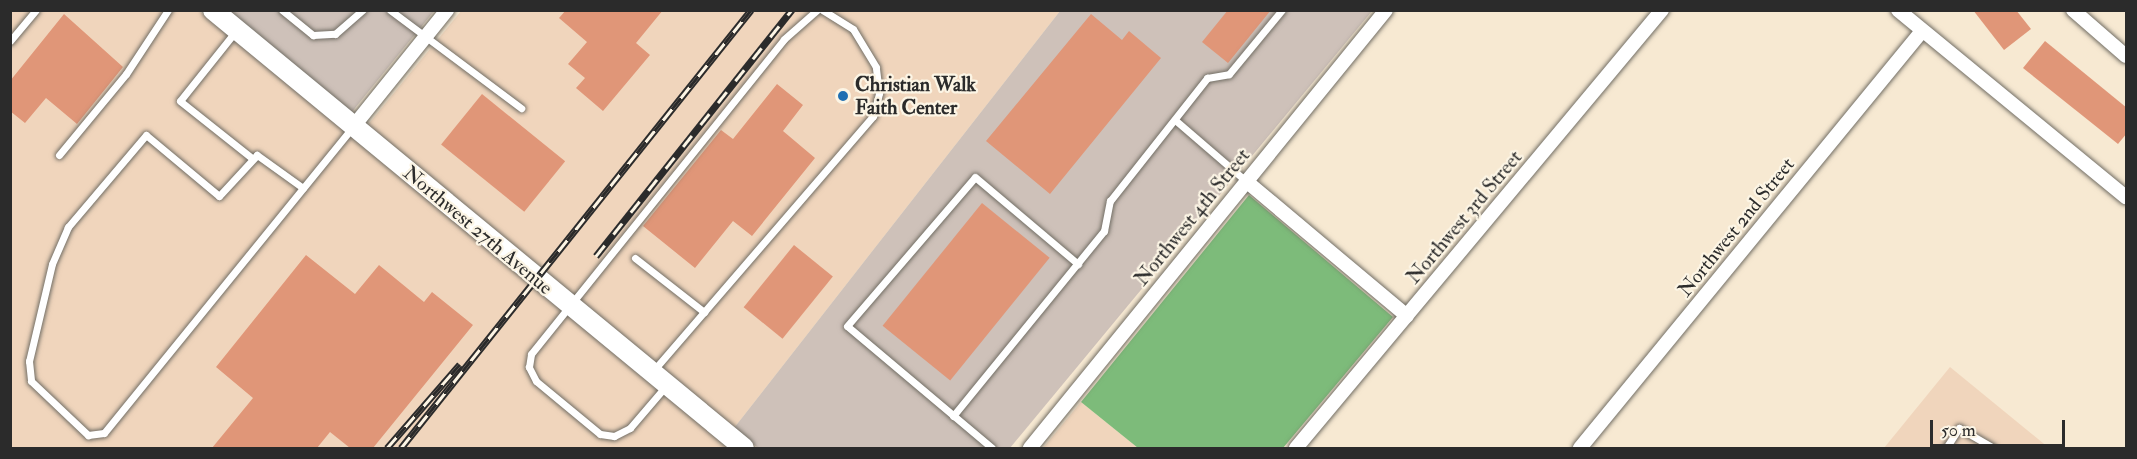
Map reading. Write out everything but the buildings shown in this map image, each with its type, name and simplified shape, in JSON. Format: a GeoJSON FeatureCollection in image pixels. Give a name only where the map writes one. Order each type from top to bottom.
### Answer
{"type":"FeatureCollection","features":[{"type":"Feature","properties":{"kind":"main road","name":"Northwest 27th Avenue"},"geometry":{"type":"LineString","coordinates":[[213,10],[744,448]]}},
{"type":"Feature","properties":{"kind":"street"},"geometry":{"type":"LineString","coordinates":[[353,127],[447,10]]}},
{"type":"Feature","properties":{"kind":"street","name":"Northwest 4th Street"},"geometry":{"type":"LineString","coordinates":[[1030,448],[1386,10]]}},
{"type":"Feature","properties":{"kind":"street","name":"Northwest 3rd Street"},"geometry":{"type":"LineString","coordinates":[[1296,448],[1662,10]]}},
{"type":"Feature","properties":{"kind":"street"},"geometry":{"type":"LineString","coordinates":[[1898,10],[2127,197]]}},
{"type":"Feature","properties":{"kind":"street"},"geometry":{"type":"LineString","coordinates":[[2073,10],[2127,56]]}},
{"type":"Feature","properties":{"kind":"street","name":"Northwest 2nd Street"},"geometry":{"type":"LineString","coordinates":[[1580,448],[1922,31]]}},
{"type":"Feature","properties":{"kind":"street"},"geometry":{"type":"LineString","coordinates":[[1246,181],[1407,316]]}},
{"type":"Feature","properties":{"kind":"lane"},"geometry":{"type":"LineString","coordinates":[[10,41],[36,10]]}},
{"type":"Feature","properties":{"kind":"lane"},"geometry":{"type":"LineString","coordinates":[[58,155],[126,74],[168,10]]}},
{"type":"Feature","properties":{"kind":"lane"},"geometry":{"type":"LineString","coordinates":[[282,10],[313,35],[336,34],[363,10]]}},
{"type":"Feature","properties":{"kind":"lane"},"geometry":{"type":"LineString","coordinates":[[390,10],[423,40],[521,108]]}},
{"type":"Feature","properties":{"kind":"lane"},"geometry":{"type":"LineString","coordinates":[[818,10],[784,39],[570,306],[530,360],[536,381],[555,402],[600,434],[614,436],[630,428],[659,379],[704,312],[873,116],[879,93],[876,68],[853,29],[823,10]]}},
{"type":"Feature","properties":{"kind":"lane"},"geometry":{"type":"LineString","coordinates":[[953,416],[1104,231],[1110,201],[1208,78],[1230,74],[1282,10]]}},
{"type":"Feature","properties":{"kind":"lane"},"geometry":{"type":"LineString","coordinates":[[236,30],[180,101],[252,158]]}},
{"type":"Feature","properties":{"kind":"lane"},"geometry":{"type":"LineString","coordinates":[[1175,120],[1246,181]]}},
{"type":"Feature","properties":{"kind":"lane"},"geometry":{"type":"LineString","coordinates":[[303,188],[261,157],[252,158],[219,196],[146,135],[68,227],[52,264],[30,361],[31,381],[88,435],[104,433],[353,127]]}},
{"type":"Feature","properties":{"kind":"lane"},"geometry":{"type":"LineString","coordinates":[[992,448],[847,326],[975,177],[1078,264]]}},
{"type":"Feature","properties":{"kind":"lane"},"geometry":{"type":"LineString","coordinates":[[635,258],[704,312]]}},
{"type":"Feature","properties":{"kind":"lane"},"geometry":{"type":"LineString","coordinates":[[1946,448],[1959,428],[1993,448]]}},
{"type":"Feature","properties":{"kind":"shaded area"},"geometry":{"type":"Polygon","coordinates":[[[10,11],[199,11],[729,448],[11,448],[10,11]]]}},
{"type":"Feature","properties":{"kind":"shaded area"},"geometry":{"type":"Polygon","coordinates":[[[227,11],[434,11],[351,113],[227,11]]]}},
{"type":"Feature","properties":{"kind":"shaded area"},"geometry":{"type":"Polygon","coordinates":[[[461,11],[1060,11],[734,428],[367,126],[461,11]]]}},
{"type":"Feature","properties":{"kind":"shaded area"},"geometry":{"type":"Polygon","coordinates":[[[1060,11],[1372,11],[1010,448],[758,448],[734,428],[1060,11]]]}},
{"type":"Feature","properties":{"kind":"shaded area"},"geometry":{"type":"Polygon","coordinates":[[[1950,367],[2049,448],[1884,448],[1950,367]]]}},
{"type":"Feature","properties":{"kind":"shaded area"},"geometry":{"type":"Polygon","coordinates":[[[1081,402],[1138,448],[1043,448],[1081,402]]]}},
{"type":"Feature","properties":{"kind":"green space"},"geometry":{"type":"Polygon","coordinates":[[[1249,195],[1393,317],[1283,448],[1138,448],[1081,402],[1249,195]]]}},
{"type":"Feature","properties":{"kind":"railway"},"geometry":{"type":"LineString","coordinates":[[401,448],[751,10]]}},
{"type":"Feature","properties":{"kind":"railway"},"geometry":{"type":"LineString","coordinates":[[596,256],[792,10]]}},
{"type":"Feature","properties":{"kind":"railway"},"geometry":{"type":"LineString","coordinates":[[387,448],[460,364]]}},
{"type":"Feature","properties":{"kind":"place","name":"Christian Walk Faith Center"},"geometry":{"type":"Point","coordinates":[843,96]}}]}
